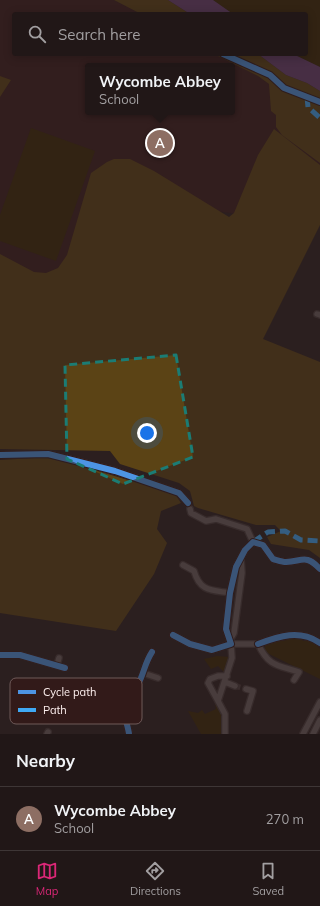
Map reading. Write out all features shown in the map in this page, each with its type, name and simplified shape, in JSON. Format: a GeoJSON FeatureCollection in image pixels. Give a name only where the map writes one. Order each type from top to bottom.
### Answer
{"type":"FeatureCollection","features":[{"type":"Feature","properties":{"kind":"street"},"geometry":{"type":"LineString","coordinates":[[0,455],[48,454],[114,471],[179,493],[189,506],[191,513],[206,521],[216,519],[247,528],[253,542]]}},
{"type":"Feature","properties":{"kind":"street"},"geometry":{"type":"LineString","coordinates":[[218,701],[232,658],[230,642],[226,629],[230,593],[236,566],[245,550],[253,542]]}},
{"type":"Feature","properties":{"kind":"street"},"geometry":{"type":"LineString","coordinates":[[253,542],[263,545],[273,559],[285,562],[301,559],[312,561],[320,569]]}},
{"type":"Feature","properties":{"kind":"street"},"geometry":{"type":"LineString","coordinates":[[230,642],[234,633],[242,573],[241,558]]}},
{"type":"Feature","properties":{"kind":"street"},"geometry":{"type":"LineString","coordinates":[[183,565],[194,571],[197,582],[204,588],[230,593]]}},
{"type":"Feature","properties":{"kind":"street"},"geometry":{"type":"LineString","coordinates":[[173,635],[190,644],[212,650],[230,642],[258,644],[281,635],[300,635],[320,643]]}},
{"type":"Feature","properties":{"kind":"street"},"geometry":{"type":"LineString","coordinates":[[258,644],[264,656],[270,663],[299,672],[294,680]]}},
{"type":"Feature","properties":{"kind":"street"},"geometry":{"type":"LineString","coordinates":[[141,678],[145,663],[152,652]]}},
{"type":"Feature","properties":{"kind":"street"},"geometry":{"type":"LineString","coordinates":[[0,655],[20,655],[65,668]]}},
{"type":"Feature","properties":{"kind":"street"},"geometry":{"type":"LineString","coordinates":[[57,665],[59,658]]}},
{"type":"Feature","properties":{"kind":"street"},"geometry":{"type":"LineString","coordinates":[[143,673],[158,678]]}},
{"type":"Feature","properties":{"kind":"street"},"geometry":{"type":"LineString","coordinates":[[225,734],[225,714],[208,683],[210,679],[218,676],[226,679],[236,686]]}},
{"type":"Feature","properties":{"kind":"street"},"geometry":{"type":"LineString","coordinates":[[246,689],[253,691],[247,711]]}},
{"type":"Feature","properties":{"kind":"street"},"geometry":{"type":"LineString","coordinates":[[303,734],[320,702]]}},
{"type":"Feature","properties":{"kind":"street"},"geometry":{"type":"LineString","coordinates":[[313,734],[320,720]]}},
{"type":"Feature","properties":{"kind":"street"},"geometry":{"type":"LineString","coordinates":[[127,724],[129,734]]}},
{"type":"Feature","properties":{"kind":"highlighted area"},"geometry":{"type":"Polygon","coordinates":[[[176,355],[193,457],[123,484],[67,459],[65,365],[176,355]]]}},
{"type":"Feature","properties":{"kind":"shaded area"},"geometry":{"type":"Polygon","coordinates":[[[0,0],[114,0],[137,12],[12,12],[12,56],[218,56],[232,63],[85,63],[85,115],[235,115],[235,64],[258,76],[320,120],[320,195],[287,220],[207,210],[61,287],[0,264],[0,0]]]}},
{"type":"Feature","properties":{"kind":"shaded area"},"geometry":{"type":"Polygon","coordinates":[[[114,0],[168,0],[187,12],[137,12],[114,0]]]}},
{"type":"Feature","properties":{"kind":"shaded area"},"geometry":{"type":"Polygon","coordinates":[[[168,0],[213,0],[230,12],[187,12],[168,0]]]}},
{"type":"Feature","properties":{"kind":"shaded area"},"geometry":{"type":"Polygon","coordinates":[[[213,0],[320,0],[320,67],[297,56],[308,56],[308,12],[230,12],[213,0]]]}},
{"type":"Feature","properties":{"kind":"shaded area"},"geometry":{"type":"Polygon","coordinates":[[[218,56],[261,56],[286,75],[307,83],[320,91],[320,163],[282,135],[276,127],[276,115],[271,111],[269,84],[258,76],[235,64],[235,63],[218,56]]]}},
{"type":"Feature","properties":{"kind":"shaded area"},"geometry":{"type":"Polygon","coordinates":[[[261,56],[297,56],[320,67],[320,91],[307,83],[286,75],[261,56]]]}},
{"type":"Feature","properties":{"kind":"shaded area"},"geometry":{"type":"Polygon","coordinates":[[[0,76],[11,80],[0,97],[0,76]]]}},
{"type":"Feature","properties":{"kind":"shaded area"},"geometry":{"type":"Polygon","coordinates":[[[31,128],[95,151],[56,261],[0,241],[0,215],[31,128]]]}},
{"type":"Feature","properties":{"kind":"shaded area"},"geometry":{"type":"Polygon","coordinates":[[[274,129],[320,165],[320,225],[263,339],[320,362],[320,558],[309,550],[271,544],[267,537],[281,531],[275,525],[256,525],[194,506],[190,491],[179,483],[120,464],[110,451],[0,449],[0,254],[34,272],[46,273],[58,268],[67,255],[91,173],[114,159],[130,159],[154,171],[229,217],[234,213],[258,155],[274,129]]]}},
{"type":"Feature","properties":{"kind":"shaded area"},"geometry":{"type":"Polygon","coordinates":[[[51,457],[175,494],[181,503],[161,511],[157,529],[167,543],[154,574],[116,631],[0,613],[0,460],[51,457]]]}},
{"type":"Feature","properties":{"kind":"shaded area"},"geometry":{"type":"Polygon","coordinates":[[[288,637],[294,637],[304,641],[309,640],[314,642],[320,649],[320,679],[265,652],[265,646],[267,643],[279,639],[282,641],[287,640],[288,637]]]}},
{"type":"Feature","properties":{"kind":"shaded area"},"geometry":{"type":"Polygon","coordinates":[[[217,656],[230,657],[224,672],[218,666],[211,669],[204,659],[217,656]]]}},
{"type":"Feature","properties":{"kind":"shaded area"},"geometry":{"type":"Polygon","coordinates":[[[215,703],[221,713],[223,734],[201,734],[188,711],[198,713],[202,710],[205,714],[216,709],[215,703]]]}},
{"type":"Feature","properties":{"kind":"tunnel"},"geometry":{"type":"LineString","coordinates":[[235,686],[246,689]]}},
{"type":"Feature","properties":{"kind":"marked path"},"geometry":{"type":"LineString","coordinates":[[307,97],[308,107],[320,118]]}},
{"type":"Feature","properties":{"kind":"marked path"},"geometry":{"type":"LineString","coordinates":[[253,542],[268,532],[285,531],[301,540],[320,541]]}},
{"type":"Feature","properties":{"kind":"cycle path"},"geometry":{"type":"LineString","coordinates":[[227,56],[270,75],[284,88],[320,102]]}},
{"type":"Feature","properties":{"kind":"cycle path"},"geometry":{"type":"LineString","coordinates":[[0,455],[48,454],[115,471],[179,493],[188,503]]}},
{"type":"Feature","properties":{"kind":"cycle path"},"geometry":{"type":"LineString","coordinates":[[173,635],[190,644],[212,650],[231,644],[226,629],[230,593],[236,567],[245,550],[253,542],[263,545],[273,559],[286,562],[308,560],[320,569]]}},
{"type":"Feature","properties":{"kind":"cycle path"},"geometry":{"type":"LineString","coordinates":[[258,644],[274,638],[289,635],[305,636],[320,643]]}},
{"type":"Feature","properties":{"kind":"cycle path"},"geometry":{"type":"LineString","coordinates":[[141,678],[152,652]]}},
{"type":"Feature","properties":{"kind":"cycle path"},"geometry":{"type":"LineString","coordinates":[[0,655],[20,655],[65,668]]}},
{"type":"Feature","properties":{"kind":"cycle path"},"geometry":{"type":"LineString","coordinates":[[126,724],[129,734]]}},
{"type":"Feature","properties":{"kind":"place","name":"Wycombe Abbey"},"geometry":{"type":"Point","coordinates":[160,143]}}]}
